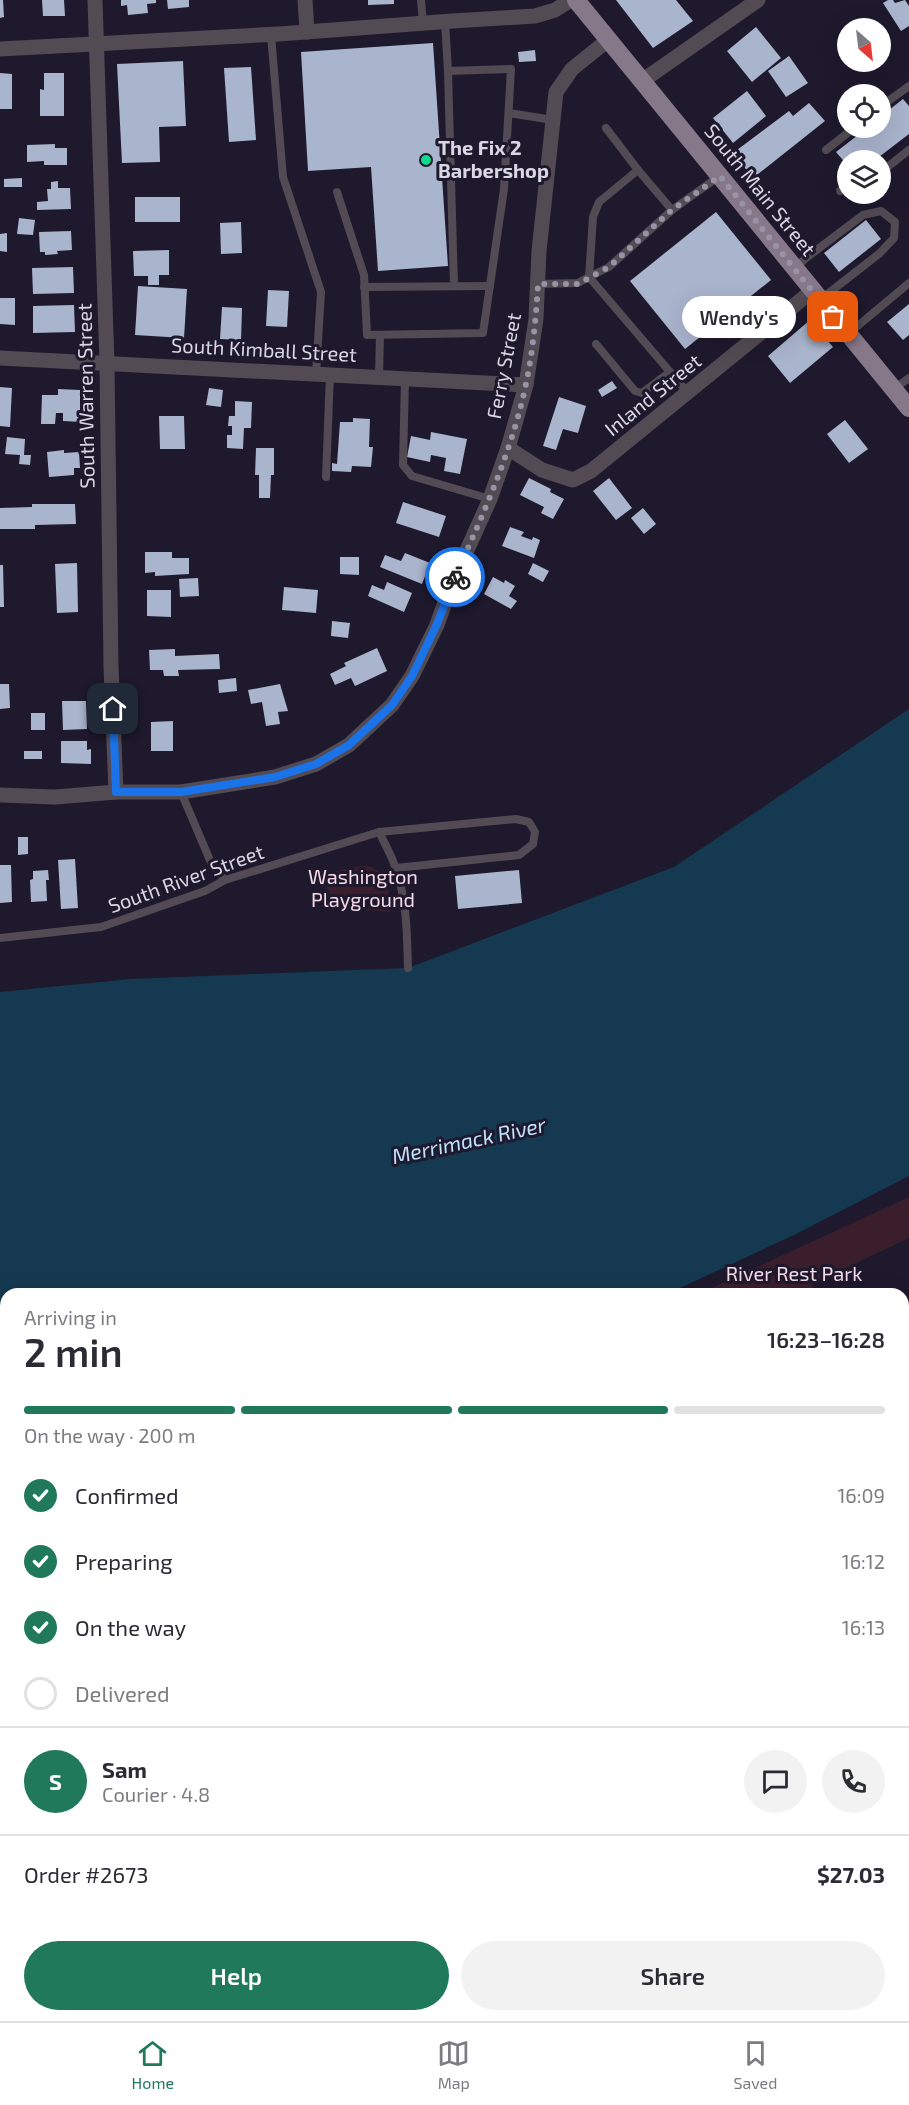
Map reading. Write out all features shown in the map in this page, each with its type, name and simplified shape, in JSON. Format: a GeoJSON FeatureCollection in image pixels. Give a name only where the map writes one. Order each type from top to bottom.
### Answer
{"type":"FeatureCollection","features":[{"type":"Feature","properties":{"kind":"main road","name":"South Main Street"},"geometry":{"type":"LineString","coordinates":[[576,0],[909,408]]}},
{"type":"Feature","properties":{"kind":"street","name":"South Warren Street"},"geometry":{"type":"LineString","coordinates":[[96,0],[107,364],[111,667],[116,792]]}},
{"type":"Feature","properties":{"kind":"street"},"geometry":{"type":"LineString","coordinates":[[305,0],[307,32]]}},
{"type":"Feature","properties":{"kind":"street"},"geometry":{"type":"LineString","coordinates":[[0,49],[272,35],[535,16],[555,10],[571,0]]}},
{"type":"Feature","properties":{"kind":"street"},"geometry":{"type":"LineString","coordinates":[[642,81],[758,0]]}},
{"type":"Feature","properties":{"kind":"street","name":"Ferry Street"},"geometry":{"type":"LineString","coordinates":[[0,795],[55,797],[116,792],[181,792],[275,777],[316,764],[355,739],[369,728],[397,698],[412,676],[437,624],[450,588],[490,499],[508,448],[526,385],[536,319],[556,92],[572,69],[608,40]]}},
{"type":"Feature","properties":{"kind":"street","name":"Inland Street"},"geometry":{"type":"LineString","coordinates":[[508,448],[542,470],[573,480],[591,471],[688,393],[816,296]]}},
{"type":"Feature","properties":{"kind":"street","name":"South Kimball Street"},"geometry":{"type":"LineString","coordinates":[[0,358],[526,385]]}},
{"type":"Feature","properties":{"kind":"lane"},"geometry":{"type":"LineString","coordinates":[[421,0],[423,23]]}},
{"type":"Feature","properties":{"kind":"lane"},"geometry":{"type":"LineString","coordinates":[[445,21],[454,286]]}},
{"type":"Feature","properties":{"kind":"lane"},"geometry":{"type":"LineString","coordinates":[[272,35],[283,177],[321,292],[326,477]]}},
{"type":"Feature","properties":{"kind":"lane"},"geometry":{"type":"LineString","coordinates":[[337,192],[364,275],[367,335],[483,333],[504,189],[511,69],[448,71]]}},
{"type":"Feature","properties":{"kind":"lane"},"geometry":{"type":"LineString","coordinates":[[891,99],[909,86]]}},
{"type":"Feature","properties":{"kind":"lane"},"geometry":{"type":"LineString","coordinates":[[509,114],[553,120]]}},
{"type":"Feature","properties":{"kind":"lane"},"geometry":{"type":"LineString","coordinates":[[606,128],[672,210]]}},
{"type":"Feature","properties":{"kind":"lane"},"geometry":{"type":"LineString","coordinates":[[826,150],[841,138]]}},
{"type":"Feature","properties":{"kind":"lane"},"geometry":{"type":"LineString","coordinates":[[891,164],[909,150]]}},
{"type":"Feature","properties":{"kind":"lane"},"geometry":{"type":"LineString","coordinates":[[638,170],[599,202],[592,217],[590,277],[688,393]]}},
{"type":"Feature","properties":{"kind":"lane"},"geometry":{"type":"LineString","coordinates":[[538,284],[578,284],[609,267],[672,210],[720,176]]}},
{"type":"Feature","properties":{"kind":"lane"},"geometry":{"type":"LineString","coordinates":[[794,269],[862,215],[881,211],[895,222],[894,238],[880,253],[816,296]]}},
{"type":"Feature","properties":{"kind":"lane"},"geometry":{"type":"LineString","coordinates":[[847,334],[909,283]]}},
{"type":"Feature","properties":{"kind":"lane"},"geometry":{"type":"LineString","coordinates":[[364,287],[490,286]]}},
{"type":"Feature","properties":{"kind":"lane"},"geometry":{"type":"LineString","coordinates":[[379,377],[380,335]]}},
{"type":"Feature","properties":{"kind":"lane"},"geometry":{"type":"LineString","coordinates":[[596,345],[635,391],[642,393],[670,372]]}},
{"type":"Feature","properties":{"kind":"lane"},"geometry":{"type":"LineString","coordinates":[[405,378],[404,465],[412,476],[490,499]]}},
{"type":"Feature","properties":{"kind":"lane"},"geometry":{"type":"LineString","coordinates":[[894,389],[909,378]]}},
{"type":"Feature","properties":{"kind":"lane"},"geometry":{"type":"LineString","coordinates":[[181,792],[212,865],[225,880]]}},
{"type":"Feature","properties":{"kind":"lane","name":"South River Street"},"geometry":{"type":"LineString","coordinates":[[0,938],[102,927],[205,891],[225,880],[379,832],[516,819],[529,822],[535,832],[533,844],[519,855],[396,868]]}},
{"type":"Feature","properties":{"kind":"lane"},"geometry":{"type":"LineString","coordinates":[[379,832],[396,868],[406,911],[408,968]]}},
{"type":"Feature","properties":{"kind":"green space","name":"Washington Playground"},"geometry":{"type":"Polygon","coordinates":[[[368,866],[385,879],[389,892],[390,912],[337,908],[326,888],[333,872],[368,866]]]}},
{"type":"Feature","properties":{"kind":"green space","name":"River Rest Park"},"geometry":{"type":"Polygon","coordinates":[[[909,1197],[909,1238],[812,1284],[813,1288],[712,1288],[909,1197]]]}},
{"type":"Feature","properties":{"kind":"water","name":"Merrimack River"},"geometry":{"type":"Polygon","coordinates":[[[909,709],[909,1176],[794,1235],[680,1288],[0,1288],[0,992],[131,979],[408,968],[674,867],[909,709]]]}},
{"type":"Feature","properties":{"kind":"building"},"geometry":{"type":"Polygon","coordinates":[[[0,0],[3,0],[4,17],[0,18],[0,0]]]}},
{"type":"Feature","properties":{"kind":"building"},"geometry":{"type":"Polygon","coordinates":[[[42,0],[64,0],[65,16],[43,16],[42,0]]]}},
{"type":"Feature","properties":{"kind":"building"},"geometry":{"type":"Polygon","coordinates":[[[121,0],[156,0],[156,3],[147,4],[148,13],[128,15],[127,5],[121,6],[121,0]]]}},
{"type":"Feature","properties":{"kind":"building"},"geometry":{"type":"Polygon","coordinates":[[[167,0],[189,0],[189,7],[168,9],[167,0]]]}},
{"type":"Feature","properties":{"kind":"building"},"geometry":{"type":"Polygon","coordinates":[[[368,0],[394,0],[394,4],[368,5],[368,0]]]}},
{"type":"Feature","properties":{"kind":"building"},"geometry":{"type":"Polygon","coordinates":[[[616,0],[676,0],[693,21],[653,48],[616,0]]]}},
{"type":"Feature","properties":{"kind":"building"},"geometry":{"type":"Polygon","coordinates":[[[893,0],[895,3],[905,0],[909,6],[909,26],[901,31],[883,3],[893,0]]]}},
{"type":"Feature","properties":{"kind":"building"},"geometry":{"type":"Polygon","coordinates":[[[756,27],[781,58],[752,82],[727,51],[756,27]]]}},
{"type":"Feature","properties":{"kind":"building"},"geometry":{"type":"Polygon","coordinates":[[[433,43],[448,266],[378,271],[371,167],[308,171],[301,52],[433,43]]]}},
{"type":"Feature","properties":{"kind":"building"},"geometry":{"type":"Polygon","coordinates":[[[535,50],[536,61],[519,62],[518,52],[535,50]]]}},
{"type":"Feature","properties":{"kind":"building"},"geometry":{"type":"Polygon","coordinates":[[[789,56],[808,83],[786,97],[768,71],[789,56]]]}},
{"type":"Feature","properties":{"kind":"building"},"geometry":{"type":"Polygon","coordinates":[[[183,61],[186,126],[159,127],[160,162],[122,163],[117,64],[183,61]]]}},
{"type":"Feature","properties":{"kind":"building"},"geometry":{"type":"Polygon","coordinates":[[[251,67],[256,140],[229,142],[224,68],[251,67]]]}},
{"type":"Feature","properties":{"kind":"building"},"geometry":{"type":"Polygon","coordinates":[[[0,73],[12,74],[12,109],[0,109],[0,73]]]}},
{"type":"Feature","properties":{"kind":"building"},"geometry":{"type":"Polygon","coordinates":[[[44,73],[64,73],[64,116],[40,116],[40,89],[44,90],[44,73]]]}},
{"type":"Feature","properties":{"kind":"building"},"geometry":{"type":"Polygon","coordinates":[[[747,91],[766,116],[733,143],[713,118],[747,91]]]}},
{"type":"Feature","properties":{"kind":"building"},"geometry":{"type":"Polygon","coordinates":[[[903,99],[909,106],[909,134],[888,150],[839,150],[854,138],[891,138],[891,108],[903,99]]]}},
{"type":"Feature","properties":{"kind":"building"},"geometry":{"type":"Polygon","coordinates":[[[809,103],[825,121],[753,178],[733,153],[789,111],[793,116],[809,103]]]}},
{"type":"Feature","properties":{"kind":"building"},"geometry":{"type":"Polygon","coordinates":[[[55,144],[55,148],[67,148],[67,165],[44,165],[44,161],[27,162],[27,145],[55,144]]]}},
{"type":"Feature","properties":{"kind":"building"},"geometry":{"type":"Polygon","coordinates":[[[22,178],[22,187],[4,187],[4,179],[22,178]]]}},
{"type":"Feature","properties":{"kind":"building"},"geometry":{"type":"Polygon","coordinates":[[[58,181],[58,188],[70,188],[71,209],[37,210],[37,202],[48,201],[47,189],[51,189],[51,182],[58,181]]]}},
{"type":"Feature","properties":{"kind":"building"},"geometry":{"type":"Polygon","coordinates":[[[135,197],[180,197],[180,222],[135,222],[135,197]]]}},
{"type":"Feature","properties":{"kind":"building"},"geometry":{"type":"Polygon","coordinates":[[[716,212],[771,280],[685,349],[630,281],[716,212]]]}},
{"type":"Feature","properties":{"kind":"building"},"geometry":{"type":"Polygon","coordinates":[[[19,218],[35,220],[33,235],[17,234],[19,218]]]}},
{"type":"Feature","properties":{"kind":"building"},"geometry":{"type":"Polygon","coordinates":[[[866,220],[881,239],[839,272],[824,253],[866,220]]]}},
{"type":"Feature","properties":{"kind":"building"},"geometry":{"type":"Polygon","coordinates":[[[241,222],[242,253],[221,254],[220,223],[241,222]]]}},
{"type":"Feature","properties":{"kind":"building"},"geometry":{"type":"Polygon","coordinates":[[[71,231],[72,250],[45,255],[45,252],[40,252],[39,232],[71,231]]]}},
{"type":"Feature","properties":{"kind":"building"},"geometry":{"type":"Polygon","coordinates":[[[7,233],[7,252],[0,251],[0,234],[7,233]]]}},
{"type":"Feature","properties":{"kind":"building"},"geometry":{"type":"Polygon","coordinates":[[[169,250],[169,275],[159,275],[159,285],[148,285],[148,276],[134,276],[133,251],[169,250]]]}},
{"type":"Feature","properties":{"kind":"building"},"geometry":{"type":"Polygon","coordinates":[[[73,267],[74,293],[33,294],[32,268],[73,267]]]}},
{"type":"Feature","properties":{"kind":"building"},"geometry":{"type":"Polygon","coordinates":[[[138,286],[187,289],[184,338],[135,335],[138,286]]]}},
{"type":"Feature","properties":{"kind":"building"},"geometry":{"type":"Polygon","coordinates":[[[268,290],[289,291],[287,327],[266,326],[268,290]]]}},
{"type":"Feature","properties":{"kind":"building"},"geometry":{"type":"Polygon","coordinates":[[[0,298],[15,298],[15,325],[0,324],[0,298]]]}},
{"type":"Feature","properties":{"kind":"building"},"geometry":{"type":"Polygon","coordinates":[[[909,304],[909,335],[903,340],[887,322],[909,304]]]}},
{"type":"Feature","properties":{"kind":"building"},"geometry":{"type":"Polygon","coordinates":[[[74,305],[75,332],[33,333],[33,306],[74,305]]]}},
{"type":"Feature","properties":{"kind":"building"},"geometry":{"type":"Polygon","coordinates":[[[222,307],[242,308],[241,340],[220,339],[222,307]]]}},
{"type":"Feature","properties":{"kind":"building"},"geometry":{"type":"Polygon","coordinates":[[[810,320],[833,347],[790,383],[768,356],[810,320]]]}},
{"type":"Feature","properties":{"kind":"building"},"geometry":{"type":"Polygon","coordinates":[[[612,381],[617,388],[602,397],[598,390],[612,381]]]}},
{"type":"Feature","properties":{"kind":"building"},"geometry":{"type":"Polygon","coordinates":[[[0,387],[12,388],[10,427],[0,426],[0,387]]]}},
{"type":"Feature","properties":{"kind":"building"},"geometry":{"type":"Polygon","coordinates":[[[209,388],[223,390],[221,407],[206,405],[209,388]]]}},
{"type":"Feature","properties":{"kind":"building"},"geometry":{"type":"Polygon","coordinates":[[[58,389],[80,390],[82,422],[63,421],[63,413],[56,413],[55,424],[41,424],[42,395],[58,395],[58,389]]]}},
{"type":"Feature","properties":{"kind":"building"},"geometry":{"type":"Polygon","coordinates":[[[559,397],[586,406],[578,433],[563,429],[556,450],[543,446],[559,397]]]}},
{"type":"Feature","properties":{"kind":"building"},"geometry":{"type":"Polygon","coordinates":[[[235,401],[252,402],[251,428],[244,428],[243,449],[227,448],[227,435],[232,435],[232,426],[228,426],[229,416],[235,416],[235,401]]]}},
{"type":"Feature","properties":{"kind":"building"},"geometry":{"type":"Polygon","coordinates":[[[159,416],[184,416],[185,449],[160,449],[159,416]]]}},
{"type":"Feature","properties":{"kind":"building"},"geometry":{"type":"Polygon","coordinates":[[[353,418],[370,419],[369,447],[373,447],[371,467],[352,466],[351,472],[332,471],[332,463],[337,464],[340,422],[353,422],[353,418]]]}},
{"type":"Feature","properties":{"kind":"building"},"geometry":{"type":"Polygon","coordinates":[[[845,420],[868,449],[849,463],[827,434],[845,420]]]}},
{"type":"Feature","properties":{"kind":"building"},"geometry":{"type":"Polygon","coordinates":[[[431,432],[467,439],[460,474],[444,471],[446,458],[431,455],[430,462],[407,457],[411,436],[430,440],[431,432]]]}},
{"type":"Feature","properties":{"kind":"building"},"geometry":{"type":"Polygon","coordinates":[[[7,437],[25,439],[24,455],[31,455],[30,465],[19,464],[20,455],[5,454],[7,437]]]}},
{"type":"Feature","properties":{"kind":"building"},"geometry":{"type":"Polygon","coordinates":[[[256,448],[274,448],[274,475],[271,475],[270,498],[259,498],[259,475],[255,475],[256,448]]]}},
{"type":"Feature","properties":{"kind":"building"},"geometry":{"type":"Polygon","coordinates":[[[64,450],[64,453],[79,452],[80,468],[74,468],[74,475],[49,477],[47,452],[64,450]]]}},
{"type":"Feature","properties":{"kind":"building"},"geometry":{"type":"Polygon","coordinates":[[[529,478],[551,489],[550,492],[564,499],[553,519],[541,513],[544,507],[520,495],[529,478]]]}},
{"type":"Feature","properties":{"kind":"building"},"geometry":{"type":"Polygon","coordinates":[[[609,478],[632,508],[616,520],[593,491],[609,478]]]}},
{"type":"Feature","properties":{"kind":"building"},"geometry":{"type":"Polygon","coordinates":[[[403,502],[446,516],[439,537],[396,523],[403,502]]]}},
{"type":"Feature","properties":{"kind":"building"},"geometry":{"type":"Polygon","coordinates":[[[32,504],[75,504],[76,524],[35,525],[35,529],[0,529],[0,508],[32,507],[32,504]]]}},
{"type":"Feature","properties":{"kind":"building"},"geometry":{"type":"Polygon","coordinates":[[[643,508],[656,524],[644,534],[631,518],[643,508]]]}},
{"type":"Feature","properties":{"kind":"building"},"geometry":{"type":"Polygon","coordinates":[[[510,527],[524,532],[521,536],[540,540],[534,558],[502,546],[510,527]]]}},
{"type":"Feature","properties":{"kind":"building"},"geometry":{"type":"Polygon","coordinates":[[[145,552],[172,552],[172,558],[189,558],[189,574],[155,576],[155,572],[145,573],[145,552]]]}},
{"type":"Feature","properties":{"kind":"building"},"geometry":{"type":"Polygon","coordinates":[[[405,553],[430,563],[422,584],[380,567],[385,555],[401,561],[405,553]]]}},
{"type":"Feature","properties":{"kind":"building"},"geometry":{"type":"Polygon","coordinates":[[[340,557],[359,557],[359,575],[340,574],[340,557]]]}},
{"type":"Feature","properties":{"kind":"building"},"geometry":{"type":"Polygon","coordinates":[[[77,563],[78,612],[57,613],[55,564],[77,563]]]}},
{"type":"Feature","properties":{"kind":"building"},"geometry":{"type":"Polygon","coordinates":[[[533,563],[549,571],[543,582],[528,574],[533,563]]]}},
{"type":"Feature","properties":{"kind":"building"},"geometry":{"type":"Polygon","coordinates":[[[0,565],[3,565],[4,607],[0,607],[0,565]]]}},
{"type":"Feature","properties":{"kind":"building"},"geometry":{"type":"Polygon","coordinates":[[[493,577],[515,586],[509,596],[517,601],[511,609],[484,594],[493,577]]]}},
{"type":"Feature","properties":{"kind":"building"},"geometry":{"type":"Polygon","coordinates":[[[198,578],[199,596],[180,597],[179,579],[198,578]]]}},
{"type":"Feature","properties":{"kind":"building"},"geometry":{"type":"Polygon","coordinates":[[[387,582],[412,593],[404,612],[368,596],[372,585],[384,590],[387,582]]]}},
{"type":"Feature","properties":{"kind":"building"},"geometry":{"type":"Polygon","coordinates":[[[284,587],[318,590],[316,613],[282,610],[284,587]]]}},
{"type":"Feature","properties":{"kind":"building"},"geometry":{"type":"Polygon","coordinates":[[[147,590],[171,590],[171,617],[147,616],[147,590]]]}},
{"type":"Feature","properties":{"kind":"building"},"geometry":{"type":"Polygon","coordinates":[[[332,621],[350,623],[348,638],[331,636],[332,621]]]}},
{"type":"Feature","properties":{"kind":"building"},"geometry":{"type":"Polygon","coordinates":[[[377,648],[387,671],[355,686],[351,678],[335,685],[330,674],[346,666],[344,663],[377,648]]]}},
{"type":"Feature","properties":{"kind":"building"},"geometry":{"type":"Polygon","coordinates":[[[175,649],[175,656],[219,654],[220,669],[178,670],[179,676],[164,676],[163,670],[150,670],[149,650],[175,649]]]}},
{"type":"Feature","properties":{"kind":"building"},"geometry":{"type":"Polygon","coordinates":[[[236,678],[237,691],[219,693],[218,680],[236,678]]]}},
{"type":"Feature","properties":{"kind":"building"},"geometry":{"type":"Polygon","coordinates":[[[0,684],[9,684],[10,708],[0,709],[0,684]]]}},
{"type":"Feature","properties":{"kind":"building"},"geometry":{"type":"Polygon","coordinates":[[[280,684],[288,711],[278,712],[280,724],[266,726],[262,702],[251,704],[248,690],[280,684]]]}},
{"type":"Feature","properties":{"kind":"building"},"geometry":{"type":"Polygon","coordinates":[[[62,701],[86,701],[87,729],[63,730],[62,701]]]}},
{"type":"Feature","properties":{"kind":"building"},"geometry":{"type":"Polygon","coordinates":[[[31,713],[45,713],[45,730],[31,730],[31,713]]]}},
{"type":"Feature","properties":{"kind":"building"},"geometry":{"type":"Polygon","coordinates":[[[173,721],[173,751],[151,751],[151,722],[173,721]]]}},
{"type":"Feature","properties":{"kind":"building"},"geometry":{"type":"Polygon","coordinates":[[[61,741],[87,741],[87,750],[91,749],[91,764],[61,763],[61,741]]]}},
{"type":"Feature","properties":{"kind":"building"},"geometry":{"type":"Polygon","coordinates":[[[24,751],[42,751],[42,759],[24,759],[24,751]]]}},
{"type":"Feature","properties":{"kind":"building"},"geometry":{"type":"Polygon","coordinates":[[[18,837],[28,837],[28,854],[18,855],[18,837]]]}},
{"type":"Feature","properties":{"kind":"building"},"geometry":{"type":"Polygon","coordinates":[[[75,859],[78,908],[61,909],[58,860],[75,859]]]}},
{"type":"Feature","properties":{"kind":"building"},"geometry":{"type":"Polygon","coordinates":[[[0,865],[11,865],[12,902],[0,903],[0,865]]]}},
{"type":"Feature","properties":{"kind":"building"},"geometry":{"type":"Polygon","coordinates":[[[48,870],[47,901],[31,902],[30,880],[33,879],[33,871],[48,870]]]}},
{"type":"Feature","properties":{"kind":"building"},"geometry":{"type":"Polygon","coordinates":[[[519,870],[522,903],[458,909],[455,876],[519,870]]]}},
{"type":"Feature","properties":{"kind":"way so far"},"geometry":{"type":"LineString","coordinates":[[455,577],[490,499],[508,448],[526,385],[536,319],[538,284],[578,284],[609,267],[672,210],[720,176],[833,317]]}},
{"type":"Feature","properties":{"kind":"place","name":"The Fix 2 Barbershop"},"geometry":{"type":"Point","coordinates":[426,160]}},
{"type":"Feature","properties":{"kind":"place","name":"Wendy's"},"geometry":{"type":"Point","coordinates":[833,317]}},
{"type":"Feature","properties":{"kind":"route"},"geometry":{"type":"LineString","coordinates":[[113,709],[116,792],[181,792],[275,777],[316,764],[349,745],[392,705],[412,676],[437,624],[455,577]]}}]}
